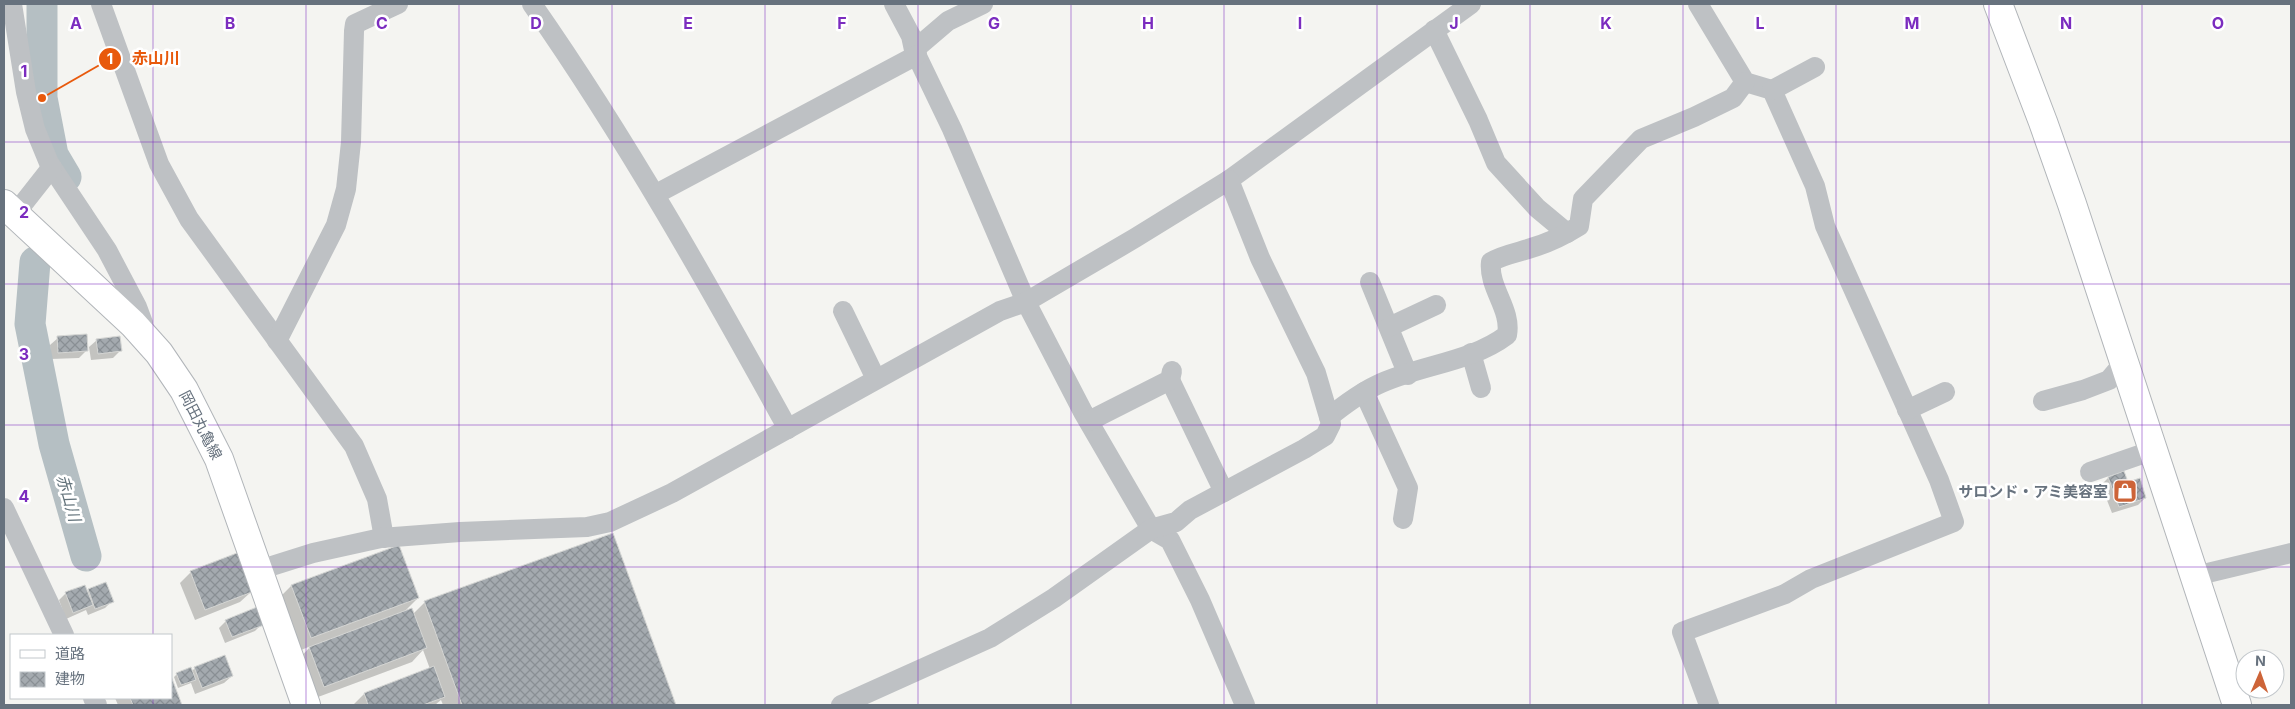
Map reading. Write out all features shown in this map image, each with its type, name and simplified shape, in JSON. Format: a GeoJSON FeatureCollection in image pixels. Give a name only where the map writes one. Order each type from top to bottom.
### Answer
{"type":"FeatureCollection","features":[{"type":"Feature","properties":{"kind":"street"},"geometry":{"type":"LineString","coordinates":[[12,4],[10,39],[35,129],[52,167],[107,250],[137,307],[143,323],[144,336]]}},
{"type":"Feature","properties":{"kind":"street"},"geometry":{"type":"LineString","coordinates":[[101,4],[160,164],[190,219],[354,446],[377,499],[384,538]]}},
{"type":"Feature","properties":{"kind":"street"},"geometry":{"type":"LineString","coordinates":[[277,340],[336,225],[346,189],[351,142],[354,31],[356,24],[398,4]]}},
{"type":"Feature","properties":{"kind":"street"},"geometry":{"type":"LineString","coordinates":[[532,4],[579,70],[656,194],[788,429]]}},
{"type":"Feature","properties":{"kind":"street"},"geometry":{"type":"LineString","coordinates":[[894,4],[911,36],[915,53],[952,129],[1026,302],[1088,421],[1151,530],[1170,540],[1200,600],[1245,705]]}},
{"type":"Feature","properties":{"kind":"street"},"geometry":{"type":"LineString","coordinates":[[656,194],[915,53],[948,21],[983,4]]}},
{"type":"Feature","properties":{"kind":"street"},"geometry":{"type":"LineString","coordinates":[[259,570],[313,553],[384,538],[460,532],[587,527],[610,522],[672,493],[1000,311],[1026,302],[1135,238],[1229,180],[1471,4]]}},
{"type":"Feature","properties":{"kind":"street"},"geometry":{"type":"LineString","coordinates":[[1698,4],[1745,82],[1772,90],[1815,67]]}},
{"type":"Feature","properties":{"kind":"street"},"geometry":{"type":"LineString","coordinates":[[1998,4],[2043,122],[2125,361],[2237,705]]}},
{"type":"Feature","properties":{"kind":"street"},"geometry":{"type":"LineString","coordinates":[[1434,30],[1478,120],[1496,164],[1537,208],[1567,233]]}},
{"type":"Feature","properties":{"kind":"street"},"geometry":{"type":"LineString","coordinates":[[1329,417],[1378,384],[1471,353],[1499,341],[1507,335],[1506,317],[1489,273],[1491,262],[1496,258],[1529,249],[1579,226],[1583,199],[1641,139],[1733,98],[1745,82]]}},
{"type":"Feature","properties":{"kind":"street"},"geometry":{"type":"LineString","coordinates":[[1709,705],[1682,632],[1785,594],[1811,579],[1954,522],[1939,480],[1824,226],[1814,186],[1772,90]]}},
{"type":"Feature","properties":{"kind":"street"},"geometry":{"type":"LineString","coordinates":[[9,209],[52,167]]}},
{"type":"Feature","properties":{"kind":"street"},"geometry":{"type":"LineString","coordinates":[[841,705],[990,638],[1054,598],[1151,530],[1176,522],[1190,510],[1325,436],[1331,424],[1316,373],[1260,258],[1229,180]]}},
{"type":"Feature","properties":{"kind":"street","name":"岡田丸亀線"},"geometry":{"type":"LineString","coordinates":[[9,209],[144,336],[184,390],[219,459],[306,705]]}},
{"type":"Feature","properties":{"kind":"street"},"geometry":{"type":"LineString","coordinates":[[1370,282],[1408,375]]}},
{"type":"Feature","properties":{"kind":"street"},"geometry":{"type":"LineString","coordinates":[[1389,327],[1436,305]]}},
{"type":"Feature","properties":{"kind":"street"},"geometry":{"type":"LineString","coordinates":[[843,311],[876,379]]}},
{"type":"Feature","properties":{"kind":"street"},"geometry":{"type":"LineString","coordinates":[[1471,353],[1481,388]]}},
{"type":"Feature","properties":{"kind":"street"},"geometry":{"type":"LineString","coordinates":[[2044,401],[2083,390],[2109,380],[2125,361]]}},
{"type":"Feature","properties":{"kind":"street"},"geometry":{"type":"LineString","coordinates":[[1088,421],[1171,375],[1224,492]]}},
{"type":"Feature","properties":{"kind":"street"},"geometry":{"type":"LineString","coordinates":[[1364,392],[1408,488],[1403,519]]}},
{"type":"Feature","properties":{"kind":"street"},"geometry":{"type":"LineString","coordinates":[[1907,410],[1946,392]]}},
{"type":"Feature","properties":{"kind":"street"},"geometry":{"type":"LineString","coordinates":[[2090,472],[2154,450]]}},
{"type":"Feature","properties":{"kind":"street"},"geometry":{"type":"LineString","coordinates":[[4,508],[64,634]]}},
{"type":"Feature","properties":{"kind":"street"},"geometry":{"type":"LineString","coordinates":[[2195,576],[2291,553]]}},
{"type":"Feature","properties":{"kind":"building"},"geometry":{"type":"Polygon","coordinates":[[[87,334],[88,351],[58,353],[57,336],[87,334]]]}},
{"type":"Feature","properties":{"kind":"building"},"geometry":{"type":"Polygon","coordinates":[[[120,336],[122,351],[98,354],[96,339],[120,336]]]}},
{"type":"Feature","properties":{"kind":"building"},"geometry":{"type":"Polygon","coordinates":[[[2124,471],[2128,482],[2140,478],[2146,498],[2119,507],[2108,477],[2124,471]]]}},
{"type":"Feature","properties":{"kind":"building"},"geometry":{"type":"Polygon","coordinates":[[[613,533],[676,705],[462,705],[424,601],[613,533]]]}},
{"type":"Feature","properties":{"kind":"building"},"geometry":{"type":"Polygon","coordinates":[[[399,545],[419,598],[311,638],[291,585],[399,545]]]}},
{"type":"Feature","properties":{"kind":"building"},"geometry":{"type":"Polygon","coordinates":[[[237,553],[252,592],[205,610],[190,571],[237,553]]]}},
{"type":"Feature","properties":{"kind":"building"},"geometry":{"type":"Polygon","coordinates":[[[106,582],[114,602],[95,609],[88,589],[106,582]]]}},
{"type":"Feature","properties":{"kind":"building"},"geometry":{"type":"Polygon","coordinates":[[[85,585],[93,605],[73,613],[65,592],[85,585]]]}},
{"type":"Feature","properties":{"kind":"building"},"geometry":{"type":"Polygon","coordinates":[[[257,607],[264,625],[232,637],[225,620],[257,607]]]}},
{"type":"Feature","properties":{"kind":"building"},"geometry":{"type":"Polygon","coordinates":[[[412,608],[427,648],[324,687],[309,647],[412,608]]]}},
{"type":"Feature","properties":{"kind":"building"},"geometry":{"type":"Polygon","coordinates":[[[225,655],[233,676],[202,688],[194,667],[225,655]]]}},
{"type":"Feature","properties":{"kind":"building"},"geometry":{"type":"Polygon","coordinates":[[[434,666],[445,697],[423,705],[368,705],[364,693],[434,666]]]}},
{"type":"Feature","properties":{"kind":"building"},"geometry":{"type":"Polygon","coordinates":[[[191,667],[196,680],[181,685],[176,673],[191,667]]]}},
{"type":"Feature","properties":{"kind":"building"},"geometry":{"type":"Polygon","coordinates":[[[172,679],[182,705],[133,705],[130,699],[172,699],[172,679]]]}},
{"type":"Feature","properties":{"kind":"waterway","name":"赤山川"},"geometry":{"type":"LineString","coordinates":[[42,4],[42,98],[53,155],[66,177]]}},
{"type":"Feature","properties":{"kind":"waterway","name":"赤山川"},"geometry":{"type":"LineString","coordinates":[[35,262],[30,324],[54,444],[86,556]]}},
{"type":"Feature","properties":{"kind":"place","name":"赤山川"},"geometry":{"type":"Point","coordinates":[42,98]}},
{"type":"Feature","properties":{"kind":"place","name":"サロンド・アミ美容室"},"geometry":{"type":"Point","coordinates":[2125,491]}}]}
